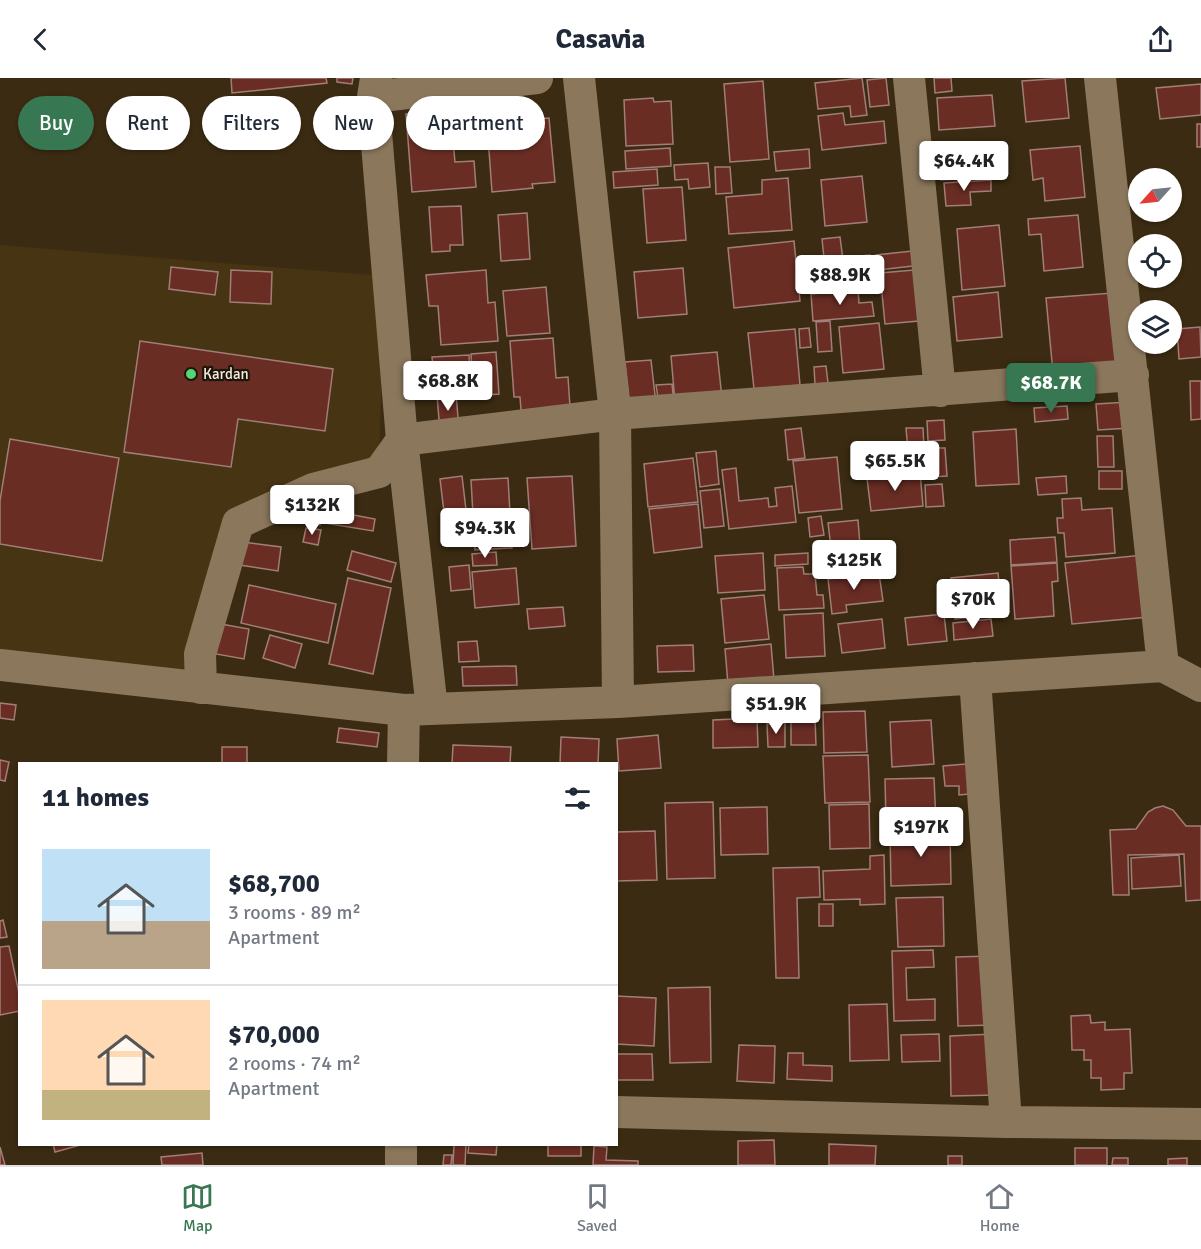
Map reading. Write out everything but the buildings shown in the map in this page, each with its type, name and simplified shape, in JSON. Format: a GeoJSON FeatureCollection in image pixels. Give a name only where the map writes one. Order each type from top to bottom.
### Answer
{"type":"FeatureCollection","features":[{"type":"Feature","properties":{"kind":"street"},"geometry":{"type":"LineString","coordinates":[[404,762],[418,709],[402,440],[375,87],[537,78]]}},
{"type":"Feature","properties":{"kind":"street"},"geometry":{"type":"LineString","coordinates":[[579,78],[615,414],[618,702]]}},
{"type":"Feature","properties":{"kind":"street"},"geometry":{"type":"LineString","coordinates":[[909,78],[940,391]]}},
{"type":"Feature","properties":{"kind":"street"},"geometry":{"type":"LineString","coordinates":[[1100,78],[1163,666]]}},
{"type":"Feature","properties":{"kind":"street"},"geometry":{"type":"LineString","coordinates":[[201,688],[200,654],[238,523],[313,489],[380,472],[402,440],[615,414],[1133,375]]}},
{"type":"Feature","properties":{"kind":"street"},"geometry":{"type":"LineString","coordinates":[[0,665],[201,688],[418,709],[618,702],[1163,666],[1201,686]]}},
{"type":"Feature","properties":{"kind":"street"},"geometry":{"type":"LineString","coordinates":[[975,678],[1006,1122]]}},
{"type":"Feature","properties":{"kind":"street"},"geometry":{"type":"LineString","coordinates":[[618,1112],[1006,1122],[1201,1124]]}},
{"type":"Feature","properties":{"kind":"street"},"geometry":{"type":"LineString","coordinates":[[401,1146],[401,1165]]}},
{"type":"Feature","properties":{"kind":"shaded area","name":"Kardan"},"geometry":{"type":"Polygon","coordinates":[[[0,245],[384,276],[379,472],[238,523],[201,688],[0,665],[0,245]]]}},
{"type":"Feature","properties":{"kind":"place","name":"Kardan"},"geometry":{"type":"Point","coordinates":[191,374]}}]}
